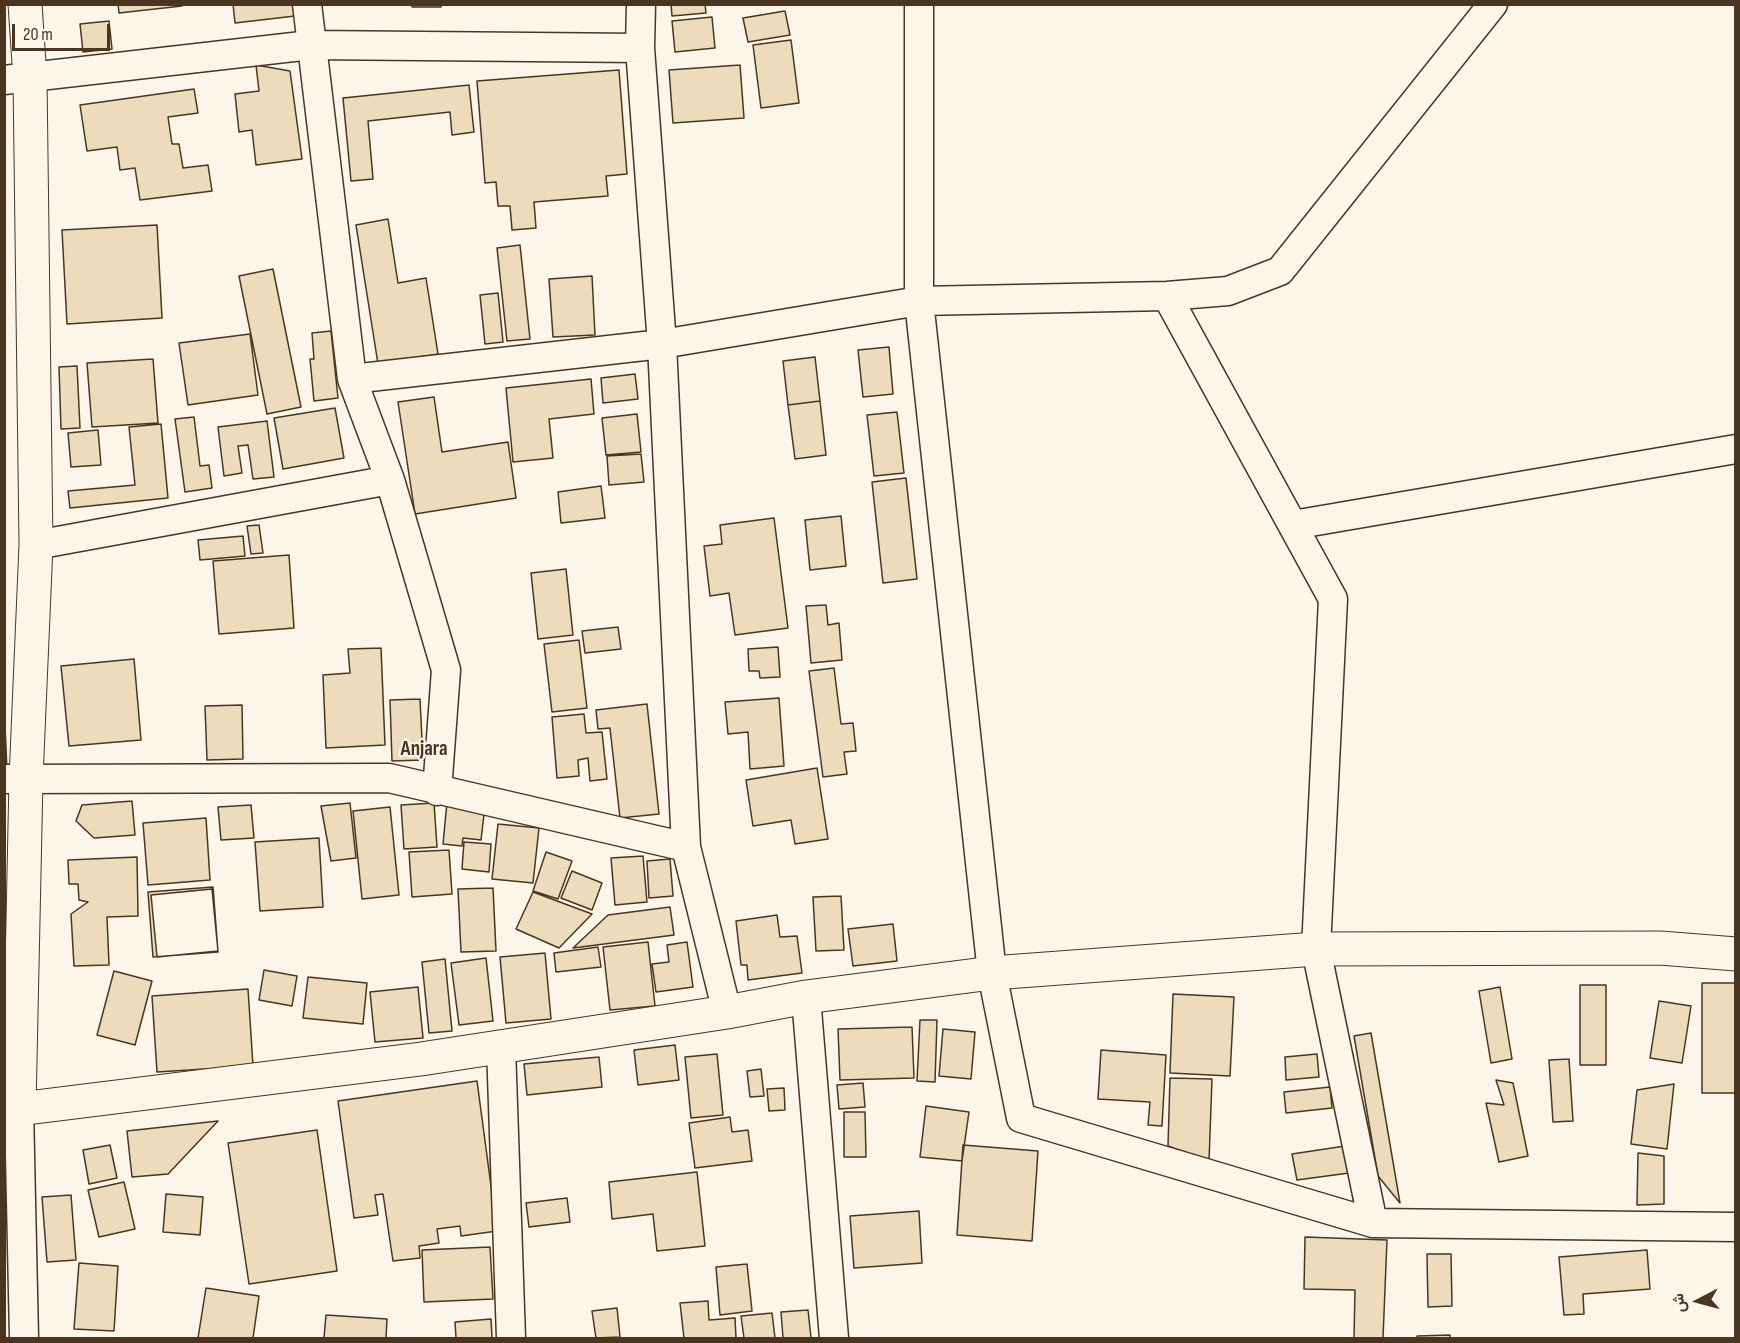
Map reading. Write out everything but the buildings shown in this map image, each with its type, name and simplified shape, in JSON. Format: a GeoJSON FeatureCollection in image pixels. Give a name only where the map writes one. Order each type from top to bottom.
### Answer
{"type":"FeatureCollection","features":[{"type":"Feature","properties":{"kind":"street"},"geometry":{"type":"LineString","coordinates":[[24,1338],[12,1109],[15,779],[36,544],[17,79],[25,4]]}},
{"type":"Feature","properties":{"kind":"street"},"geometry":{"type":"LineString","coordinates":[[307,4],[352,379],[390,480],[446,670],[437,790]]}},
{"type":"Feature","properties":{"kind":"street"},"geometry":{"type":"LineString","coordinates":[[641,4],[640,48],[662,344],[686,847],[727,1012]]}},
{"type":"Feature","properties":{"kind":"street"},"geometry":{"type":"LineString","coordinates":[[919,4],[919,301],[992,973],[1021,1118],[1373,1223],[1736,1227]]}},
{"type":"Feature","properties":{"kind":"street"},"geometry":{"type":"LineString","coordinates":[[352,379],[662,344],[919,301],[1167,296],[1228,291],[1280,271],[1493,4]]}},
{"type":"Feature","properties":{"kind":"street"},"geometry":{"type":"LineString","coordinates":[[17,79],[311,45],[640,48]]}},
{"type":"Feature","properties":{"kind":"street"},"geometry":{"type":"LineString","coordinates":[[1167,296],[1333,599],[1316,949],[1373,1223]]}},
{"type":"Feature","properties":{"kind":"street"},"geometry":{"type":"LineString","coordinates":[[1293,525],[1736,449]]}},
{"type":"Feature","properties":{"kind":"street"},"geometry":{"type":"LineString","coordinates":[[36,544],[390,480]]}},
{"type":"Feature","properties":{"kind":"street"},"geometry":{"type":"LineString","coordinates":[[15,779],[389,778],[686,847]]}},
{"type":"Feature","properties":{"kind":"street"},"geometry":{"type":"LineString","coordinates":[[12,1109],[278,1079],[727,1012],[806,997],[992,973],[1316,949],[1660,948],[1736,954]]}},
{"type":"Feature","properties":{"kind":"street"},"geometry":{"type":"LineString","coordinates":[[806,997],[834,1338]]}},
{"type":"Feature","properties":{"kind":"street"},"geometry":{"type":"LineString","coordinates":[[501,1047],[511,1338]]}},
{"type":"Feature","properties":{"kind":"district","name":"Anjara"},"geometry":{"type":"Point","coordinates":[424,750]}}]}
